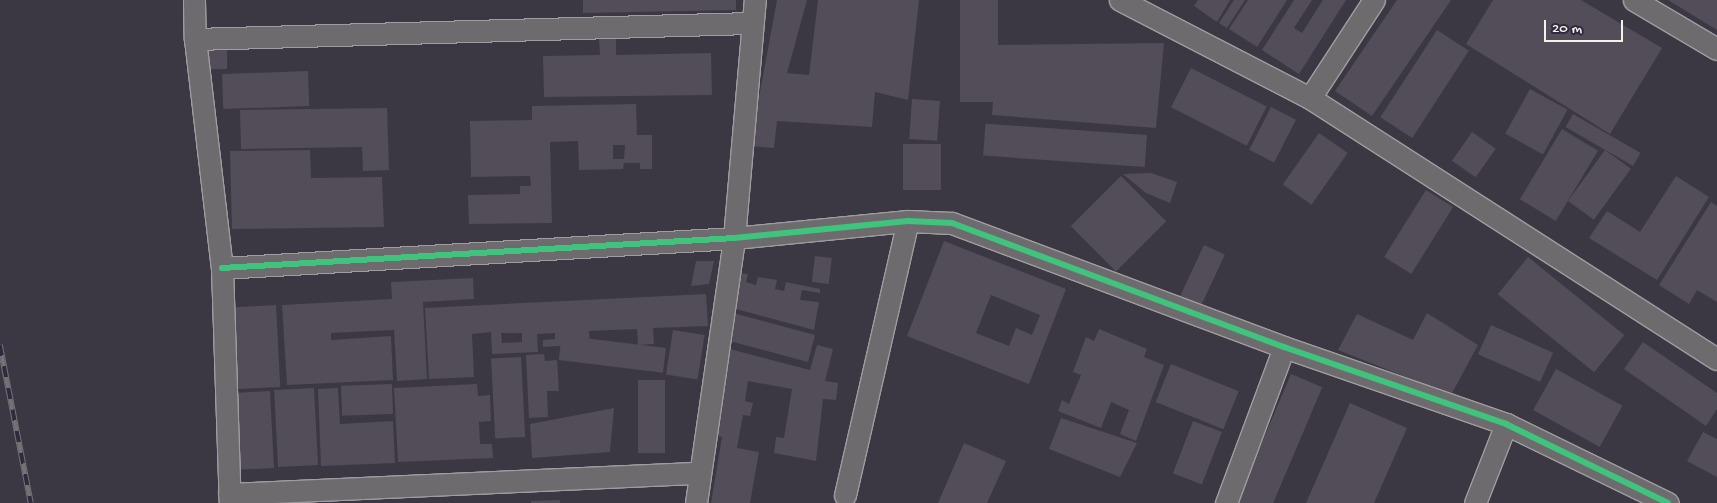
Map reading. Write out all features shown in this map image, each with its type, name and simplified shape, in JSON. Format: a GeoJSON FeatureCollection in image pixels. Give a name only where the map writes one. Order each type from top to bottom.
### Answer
{"type":"FeatureCollection","features":[{"type":"Feature","properties":{"kind":"street"},"geometry":{"type":"LineString","coordinates":[[194,0],[195,39],[222,268],[229,499],[700,473]]}},
{"type":"Feature","properties":{"kind":"street"},"geometry":{"type":"LineString","coordinates":[[696,503],[734,238],[755,0]]}},
{"type":"Feature","properties":{"kind":"street"},"geometry":{"type":"LineString","coordinates":[[1120,0],[1310,98],[1717,359]]}},
{"type":"Feature","properties":{"kind":"street"},"geometry":{"type":"LineString","coordinates":[[1310,98],[1374,0]]}},
{"type":"Feature","properties":{"kind":"street"},"geometry":{"type":"LineString","coordinates":[[1634,0],[1717,49]]}},
{"type":"Feature","properties":{"kind":"street"},"geometry":{"type":"LineString","coordinates":[[195,39],[752,23]]}},
{"type":"Feature","properties":{"kind":"street"},"geometry":{"type":"LineString","coordinates":[[222,268],[734,238],[908,221],[952,223],[1284,348],[1506,424],[1668,503]]}},
{"type":"Feature","properties":{"kind":"street"},"geometry":{"type":"LineString","coordinates":[[844,495],[908,221]]}},
{"type":"Feature","properties":{"kind":"street"},"geometry":{"type":"LineString","coordinates":[[1226,503],[1284,348]]}},
{"type":"Feature","properties":{"kind":"street"},"geometry":{"type":"LineString","coordinates":[[1475,503],[1506,424]]}},
{"type":"Feature","properties":{"kind":"building"},"geometry":{"type":"Polygon","coordinates":[[[583,0],[736,0],[736,10],[583,13],[583,0]]]}},
{"type":"Feature","properties":{"kind":"building"},"geometry":{"type":"Polygon","coordinates":[[[777,0],[807,0],[787,73],[809,75],[818,0],[919,0],[908,100],[875,92],[872,127],[777,121],[774,148],[750,146],[777,0]]]}},
{"type":"Feature","properties":{"kind":"building"},"geometry":{"type":"Polygon","coordinates":[[[960,0],[998,0],[998,102],[960,102],[960,0]]]}},
{"type":"Feature","properties":{"kind":"building"},"geometry":{"type":"Polygon","coordinates":[[[1198,0],[1230,0],[1217,22],[1194,6],[1198,0]]]}},
{"type":"Feature","properties":{"kind":"building"},"geometry":{"type":"Polygon","coordinates":[[[1234,0],[1245,0],[1227,28],[1219,23],[1234,0]]]}},
{"type":"Feature","properties":{"kind":"building"},"geometry":{"type":"Polygon","coordinates":[[[1248,0],[1287,0],[1257,47],[1229,29],[1248,0]]]}},
{"type":"Feature","properties":{"kind":"building"},"geometry":{"type":"Polygon","coordinates":[[[1294,0],[1312,0],[1294,28],[1302,33],[1323,0],[1346,0],[1299,74],[1262,50],[1294,0]]]}},
{"type":"Feature","properties":{"kind":"building"},"geometry":{"type":"Polygon","coordinates":[[[1397,0],[1451,0],[1372,116],[1335,91],[1397,0]]]}},
{"type":"Feature","properties":{"kind":"building"},"geometry":{"type":"Polygon","coordinates":[[[1493,0],[1581,0],[1662,48],[1610,134],[1466,44],[1493,0]]]}},
{"type":"Feature","properties":{"kind":"building"},"geometry":{"type":"Polygon","coordinates":[[[1668,0],[1717,0],[1717,30],[1668,0]]]}},
{"type":"Feature","properties":{"kind":"building"},"geometry":{"type":"Polygon","coordinates":[[[1437,30],[1469,51],[1412,138],[1380,117],[1437,30]]]}},
{"type":"Feature","properties":{"kind":"building"},"geometry":{"type":"Polygon","coordinates":[[[599,39],[616,39],[616,55],[711,53],[712,95],[544,97],[543,56],[600,55],[599,39]]]}},
{"type":"Feature","properties":{"kind":"building"},"geometry":{"type":"Polygon","coordinates":[[[1164,43],[1156,128],[992,115],[997,45],[1164,43]]]}},
{"type":"Feature","properties":{"kind":"building"},"geometry":{"type":"Polygon","coordinates":[[[209,47],[227,47],[227,69],[209,69],[209,47]]]}},
{"type":"Feature","properties":{"kind":"building"},"geometry":{"type":"Polygon","coordinates":[[[1191,68],[1267,107],[1247,146],[1171,107],[1191,68]]]}},
{"type":"Feature","properties":{"kind":"building"},"geometry":{"type":"Polygon","coordinates":[[[308,71],[309,106],[223,109],[222,74],[308,71]]]}},
{"type":"Feature","properties":{"kind":"building"},"geometry":{"type":"Polygon","coordinates":[[[1530,89],[1568,110],[1543,154],[1505,134],[1530,89]]]}},
{"type":"Feature","properties":{"kind":"building"},"geometry":{"type":"Polygon","coordinates":[[[912,99],[940,101],[937,141],[909,139],[912,99]]]}},
{"type":"Feature","properties":{"kind":"building"},"geometry":{"type":"Polygon","coordinates":[[[636,104],[637,135],[652,135],[652,169],[640,169],[640,163],[624,163],[623,169],[579,170],[578,141],[550,142],[552,223],[469,224],[468,195],[520,194],[520,186],[531,186],[530,176],[471,177],[470,121],[532,120],[532,106],[636,104]],[[613,145],[613,159],[624,159],[625,145],[613,145]]]}},
{"type":"Feature","properties":{"kind":"building"},"geometry":{"type":"Polygon","coordinates":[[[1271,107],[1296,120],[1274,162],[1249,150],[1271,107]]]}},
{"type":"Feature","properties":{"kind":"building"},"geometry":{"type":"Polygon","coordinates":[[[387,108],[389,170],[363,171],[362,147],[241,149],[240,110],[387,108]]]}},
{"type":"Feature","properties":{"kind":"building"},"geometry":{"type":"Polygon","coordinates":[[[1573,114],[1641,153],[1633,166],[1566,127],[1573,114]]]}},
{"type":"Feature","properties":{"kind":"building"},"geometry":{"type":"Polygon","coordinates":[[[985,124],[1147,135],[1145,167],[983,156],[985,124]]]}},
{"type":"Feature","properties":{"kind":"building"},"geometry":{"type":"Polygon","coordinates":[[[1562,129],[1598,151],[1556,221],[1520,199],[1562,129]]]}},
{"type":"Feature","properties":{"kind":"building"},"geometry":{"type":"Polygon","coordinates":[[[989,131],[1009,133],[1007,147],[988,145],[989,131]]]}},
{"type":"Feature","properties":{"kind":"building"},"geometry":{"type":"Polygon","coordinates":[[[1472,132],[1496,149],[1476,177],[1452,161],[1472,132]]]}},
{"type":"Feature","properties":{"kind":"building"},"geometry":{"type":"Polygon","coordinates":[[[1319,133],[1348,153],[1312,205],[1283,185],[1319,133]]]}},
{"type":"Feature","properties":{"kind":"building"},"geometry":{"type":"Polygon","coordinates":[[[903,144],[941,144],[941,190],[903,190],[903,144]]]}},
{"type":"Feature","properties":{"kind":"building"},"geometry":{"type":"Polygon","coordinates":[[[310,150],[311,178],[382,177],[384,227],[232,229],[230,151],[310,150]]]}},
{"type":"Feature","properties":{"kind":"building"},"geometry":{"type":"Polygon","coordinates":[[[1605,150],[1631,169],[1594,220],[1568,201],[1605,150]]]}},
{"type":"Feature","properties":{"kind":"building"},"geometry":{"type":"Polygon","coordinates":[[[1151,173],[1177,182],[1170,203],[1146,193],[1123,174],[1151,173]]]}},
{"type":"Feature","properties":{"kind":"building"},"geometry":{"type":"Polygon","coordinates":[[[1121,176],[1166,221],[1116,271],[1071,226],[1121,176]]]}},
{"type":"Feature","properties":{"kind":"building"},"geometry":{"type":"Polygon","coordinates":[[[1676,176],[1709,197],[1657,280],[1589,238],[1607,211],[1640,232],[1676,176]]]}},
{"type":"Feature","properties":{"kind":"building"},"geometry":{"type":"Polygon","coordinates":[[[1426,190],[1453,207],[1411,274],[1384,257],[1426,190]]]}},
{"type":"Feature","properties":{"kind":"building"},"geometry":{"type":"Polygon","coordinates":[[[1711,202],[1717,206],[1717,302],[1697,290],[1689,304],[1659,285],[1711,202]]]}},
{"type":"Feature","properties":{"kind":"building"},"geometry":{"type":"Polygon","coordinates":[[[944,241],[1066,289],[1029,384],[907,336],[944,241]],[[991,295],[976,333],[1009,346],[1016,328],[1032,335],[1040,315],[991,295]]]}},
{"type":"Feature","properties":{"kind":"building"},"geometry":{"type":"Polygon","coordinates":[[[1204,245],[1225,255],[1200,307],[1179,298],[1204,245]]]}},
{"type":"Feature","properties":{"kind":"building"},"geometry":{"type":"Polygon","coordinates":[[[815,256],[832,258],[829,284],[812,282],[815,256]]]}},
{"type":"Feature","properties":{"kind":"building"},"geometry":{"type":"Polygon","coordinates":[[[1528,257],[1624,335],[1594,372],[1498,294],[1528,257]]]}},
{"type":"Feature","properties":{"kind":"building"},"geometry":{"type":"Polygon","coordinates":[[[696,261],[714,261],[709,284],[691,286],[696,261]]]}},
{"type":"Feature","properties":{"kind":"building"},"geometry":{"type":"Polygon","coordinates":[[[738,273],[748,274],[746,282],[756,285],[758,277],[777,280],[775,289],[784,291],[786,282],[820,289],[820,293],[802,290],[800,300],[819,302],[814,330],[732,308],[738,273]]]}},
{"type":"Feature","properties":{"kind":"building"},"geometry":{"type":"Polygon","coordinates":[[[473,278],[474,299],[423,302],[427,379],[397,381],[394,330],[331,333],[331,340],[391,336],[393,380],[287,385],[282,305],[392,299],[391,282],[473,278]]]}},
{"type":"Feature","properties":{"kind":"building"},"geometry":{"type":"Polygon","coordinates":[[[706,294],[708,326],[653,328],[654,344],[638,345],[637,329],[589,331],[590,344],[543,347],[543,340],[555,339],[555,333],[537,334],[538,352],[492,354],[491,332],[472,334],[474,377],[429,379],[425,308],[706,294]],[[501,333],[502,343],[522,342],[522,333],[501,333]]]}},
{"type":"Feature","properties":{"kind":"building"},"geometry":{"type":"Polygon","coordinates":[[[276,305],[280,387],[234,389],[230,307],[276,305]]]}},
{"type":"Feature","properties":{"kind":"building"},"geometry":{"type":"Polygon","coordinates":[[[733,313],[815,335],[808,362],[726,340],[733,313]]]}},
{"type":"Feature","properties":{"kind":"building"},"geometry":{"type":"Polygon","coordinates":[[[1427,313],[1478,345],[1451,395],[1338,350],[1357,314],[1413,340],[1427,313]]]}},
{"type":"Feature","properties":{"kind":"building"},"geometry":{"type":"Polygon","coordinates":[[[1491,325],[1553,353],[1540,382],[1478,354],[1491,325]]]}},
{"type":"Feature","properties":{"kind":"building"},"geometry":{"type":"Polygon","coordinates":[[[1099,329],[1147,349],[1144,357],[1164,365],[1136,441],[1120,434],[1129,410],[1111,402],[1101,428],[1058,411],[1062,400],[1069,404],[1081,375],[1073,372],[1086,337],[1094,341],[1099,329]]]}},
{"type":"Feature","properties":{"kind":"building"},"geometry":{"type":"Polygon","coordinates":[[[673,330],[705,335],[698,379],[666,374],[673,330]]]}},
{"type":"Feature","properties":{"kind":"building"},"geometry":{"type":"Polygon","coordinates":[[[562,335],[666,348],[663,373],[559,360],[562,335]]]}},
{"type":"Feature","properties":{"kind":"building"},"geometry":{"type":"Polygon","coordinates":[[[1643,342],[1717,393],[1717,409],[1706,426],[1624,369],[1643,342]]]}},
{"type":"Feature","properties":{"kind":"building"},"geometry":{"type":"Polygon","coordinates":[[[817,345],[833,349],[825,381],[838,383],[836,400],[823,399],[816,461],[774,453],[776,437],[784,438],[792,389],[748,381],[745,401],[753,403],[750,416],[743,415],[737,448],[759,452],[750,503],[711,503],[722,437],[712,434],[726,348],[810,370],[817,345]]]}},
{"type":"Feature","properties":{"kind":"building"},"geometry":{"type":"Polygon","coordinates":[[[544,354],[545,361],[557,360],[559,391],[547,391],[548,417],[529,418],[526,355],[544,354]]]}},
{"type":"Feature","properties":{"kind":"building"},"geometry":{"type":"Polygon","coordinates":[[[521,357],[525,437],[495,438],[491,359],[521,357]]]}},
{"type":"Feature","properties":{"kind":"building"},"geometry":{"type":"Polygon","coordinates":[[[1171,364],[1239,391],[1223,429],[1156,402],[1171,364]]]}},
{"type":"Feature","properties":{"kind":"building"},"geometry":{"type":"Polygon","coordinates":[[[1556,369],[1622,406],[1600,447],[1533,410],[1556,369]]]}},
{"type":"Feature","properties":{"kind":"building"},"geometry":{"type":"Polygon","coordinates":[[[1291,374],[1322,387],[1273,503],[1236,503],[1291,374]]]}},
{"type":"Feature","properties":{"kind":"building"},"geometry":{"type":"Polygon","coordinates":[[[638,380],[665,380],[665,453],[638,453],[638,380]]]}},
{"type":"Feature","properties":{"kind":"building"},"geometry":{"type":"Polygon","coordinates":[[[392,384],[393,414],[342,416],[341,386],[392,384]]]}},
{"type":"Feature","properties":{"kind":"building"},"geometry":{"type":"Polygon","coordinates":[[[477,384],[478,396],[490,395],[491,421],[479,422],[480,444],[492,444],[493,458],[398,462],[394,388],[477,384]]]}},
{"type":"Feature","properties":{"kind":"building"},"geometry":{"type":"Polygon","coordinates":[[[314,388],[318,465],[278,467],[274,390],[314,388]]]}},
{"type":"Feature","properties":{"kind":"building"},"geometry":{"type":"Polygon","coordinates":[[[338,388],[340,424],[393,421],[395,463],[321,466],[318,389],[338,388]]]}},
{"type":"Feature","properties":{"kind":"building"},"geometry":{"type":"Polygon","coordinates":[[[270,391],[274,468],[238,470],[234,393],[270,391]]]}},
{"type":"Feature","properties":{"kind":"building"},"geometry":{"type":"Polygon","coordinates":[[[1350,403],[1407,428],[1374,503],[1306,503],[1350,403]]]}},
{"type":"Feature","properties":{"kind":"building"},"geometry":{"type":"Polygon","coordinates":[[[614,408],[610,452],[532,458],[530,424],[614,408]]]}},
{"type":"Feature","properties":{"kind":"building"},"geometry":{"type":"Polygon","coordinates":[[[1061,418],[1137,443],[1120,477],[1049,449],[1061,418]]]}},
{"type":"Feature","properties":{"kind":"building"},"geometry":{"type":"Polygon","coordinates":[[[1193,421],[1222,432],[1202,484],[1173,473],[1193,421]]]}},
{"type":"Feature","properties":{"kind":"building"},"geometry":{"type":"Polygon","coordinates":[[[1703,432],[1717,439],[1717,477],[1687,461],[1703,432]]]}},
{"type":"Feature","properties":{"kind":"building"},"geometry":{"type":"Polygon","coordinates":[[[964,443],[1006,461],[987,503],[938,503],[964,443]]]}},
{"type":"Feature","properties":{"kind":"building"},"geometry":{"type":"Polygon","coordinates":[[[560,500],[560,503],[531,503],[531,501],[560,500]]]}},
{"type":"Feature","properties":{"kind":"railway"},"geometry":{"type":"LineString","coordinates":[[0,345],[31,503]]}},
{"type":"Feature","properties":{"kind":"cycle path"},"geometry":{"type":"LineString","coordinates":[[222,268],[734,238],[908,221],[952,223],[1284,347],[1506,424],[1668,503]]}}]}
